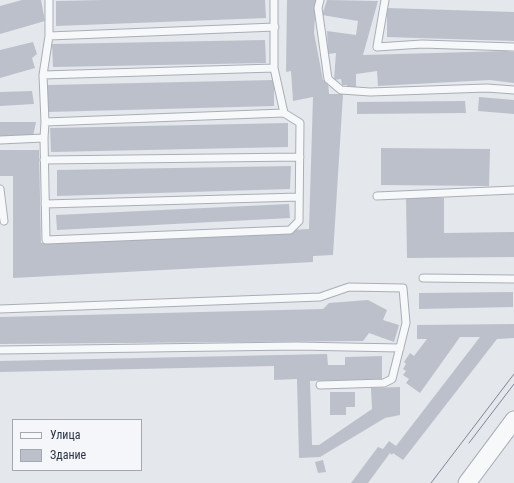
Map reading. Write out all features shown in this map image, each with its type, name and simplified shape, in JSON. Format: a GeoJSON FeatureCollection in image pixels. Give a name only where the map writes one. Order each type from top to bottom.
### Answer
{"type":"FeatureCollection","features":[{"type":"Feature","properties":{"kind":"street"},"geometry":{"type":"LineString","coordinates":[[467,483],[514,420]]}},
{"type":"Feature","properties":{"kind":"lane"},"geometry":{"type":"LineString","coordinates":[[45,122],[284,113],[300,123],[299,221],[290,230],[46,240],[43,75],[49,36],[49,0]]}},
{"type":"Feature","properties":{"kind":"lane"},"geometry":{"type":"LineString","coordinates":[[274,0],[274,68],[284,113]]}},
{"type":"Feature","properties":{"kind":"lane"},"geometry":{"type":"LineString","coordinates":[[320,0],[318,8],[328,79],[341,90],[370,92],[487,88],[514,90]]}},
{"type":"Feature","properties":{"kind":"lane"},"geometry":{"type":"LineString","coordinates":[[385,0],[377,47],[422,44],[514,47]]}},
{"type":"Feature","properties":{"kind":"lane"},"geometry":{"type":"LineString","coordinates":[[49,36],[275,28]]}},
{"type":"Feature","properties":{"kind":"lane"},"geometry":{"type":"LineString","coordinates":[[43,75],[274,68]]}},
{"type":"Feature","properties":{"kind":"lane"},"geometry":{"type":"LineString","coordinates":[[0,140],[44,138]]}},
{"type":"Feature","properties":{"kind":"lane"},"geometry":{"type":"LineString","coordinates":[[44,160],[300,156]]}},
{"type":"Feature","properties":{"kind":"lane"},"geometry":{"type":"LineString","coordinates":[[0,189],[4,221]]}},
{"type":"Feature","properties":{"kind":"lane"},"geometry":{"type":"LineString","coordinates":[[377,196],[514,190]]}},
{"type":"Feature","properties":{"kind":"lane"},"geometry":{"type":"LineString","coordinates":[[45,204],[299,197]]}},
{"type":"Feature","properties":{"kind":"lane"},"geometry":{"type":"LineString","coordinates":[[424,278],[514,279]]}},
{"type":"Feature","properties":{"kind":"lane"},"geometry":{"type":"LineString","coordinates":[[0,308],[320,297],[349,287],[403,288],[406,323],[392,379],[384,383],[320,385]]}},
{"type":"Feature","properties":{"kind":"lane"},"geometry":{"type":"LineString","coordinates":[[0,350],[296,346],[400,348]]}},
{"type":"Feature","properties":{"kind":"building"},"geometry":{"type":"Polygon","coordinates":[[[22,0],[41,0],[45,21],[0,34],[0,6],[22,0]]]}},
{"type":"Feature","properties":{"kind":"building"},"geometry":{"type":"Polygon","coordinates":[[[265,0],[266,18],[56,26],[56,1],[265,0]]]}},
{"type":"Feature","properties":{"kind":"building"},"geometry":{"type":"Polygon","coordinates":[[[287,0],[316,0],[314,33],[323,80],[328,81],[329,94],[343,94],[333,255],[313,256],[313,262],[13,278],[13,176],[0,176],[0,150],[39,150],[41,243],[309,229],[313,97],[293,101],[291,71],[286,72],[287,0]]]}},
{"type":"Feature","properties":{"kind":"building"},"geometry":{"type":"Polygon","coordinates":[[[327,0],[378,1],[363,55],[514,52],[514,83],[490,80],[378,86],[377,71],[356,74],[356,88],[348,88],[347,85],[342,85],[341,79],[334,80],[336,53],[328,54],[327,31],[356,35],[358,21],[322,15],[327,0]]]}},
{"type":"Feature","properties":{"kind":"building"},"geometry":{"type":"Polygon","coordinates":[[[387,8],[514,12],[514,41],[387,37],[387,8]]]}},
{"type":"Feature","properties":{"kind":"building"},"geometry":{"type":"Polygon","coordinates":[[[265,40],[266,63],[53,67],[52,44],[265,40]]]}},
{"type":"Feature","properties":{"kind":"building"},"geometry":{"type":"Polygon","coordinates":[[[33,42],[37,54],[32,58],[35,68],[0,78],[0,50],[33,42]]]}},
{"type":"Feature","properties":{"kind":"building"},"geometry":{"type":"Polygon","coordinates":[[[274,80],[274,106],[48,112],[48,85],[274,80]]]}},
{"type":"Feature","properties":{"kind":"building"},"geometry":{"type":"Polygon","coordinates":[[[32,91],[34,104],[0,106],[0,92],[32,91]]]}},
{"type":"Feature","properties":{"kind":"building"},"geometry":{"type":"Polygon","coordinates":[[[479,97],[514,100],[514,114],[478,111],[479,97]]]}},
{"type":"Feature","properties":{"kind":"building"},"geometry":{"type":"Polygon","coordinates":[[[465,101],[466,113],[357,114],[357,102],[465,101]]]}},
{"type":"Feature","properties":{"kind":"building"},"geometry":{"type":"Polygon","coordinates":[[[0,122],[36,122],[33,136],[0,136],[0,122]]]}},
{"type":"Feature","properties":{"kind":"building"},"geometry":{"type":"Polygon","coordinates":[[[288,123],[288,147],[51,152],[50,128],[288,123]]]}},
{"type":"Feature","properties":{"kind":"building"},"geometry":{"type":"Polygon","coordinates":[[[381,148],[490,149],[489,186],[381,185],[381,148]]]}},
{"type":"Feature","properties":{"kind":"building"},"geometry":{"type":"Polygon","coordinates":[[[291,166],[290,189],[57,196],[57,170],[291,166]]]}},
{"type":"Feature","properties":{"kind":"building"},"geometry":{"type":"Polygon","coordinates":[[[406,198],[444,198],[444,233],[514,232],[514,257],[407,258],[406,198]]]}},
{"type":"Feature","properties":{"kind":"building"},"geometry":{"type":"Polygon","coordinates":[[[289,204],[290,218],[57,230],[56,215],[289,204]]]}},
{"type":"Feature","properties":{"kind":"building"},"geometry":{"type":"Polygon","coordinates":[[[513,292],[513,307],[419,309],[419,293],[513,292]]]}},
{"type":"Feature","properties":{"kind":"building"},"geometry":{"type":"Polygon","coordinates":[[[368,300],[387,310],[383,320],[399,325],[394,342],[369,333],[363,341],[0,344],[0,317],[323,309],[329,303],[368,300]]]}},
{"type":"Feature","properties":{"kind":"building"},"geometry":{"type":"Polygon","coordinates":[[[514,324],[514,338],[497,339],[403,460],[393,453],[392,455],[390,453],[368,483],[351,483],[378,447],[383,449],[389,441],[396,446],[480,337],[460,337],[420,393],[406,383],[409,379],[403,375],[406,371],[403,369],[406,364],[404,362],[410,353],[414,356],[427,339],[417,339],[417,325],[514,324]]]}},
{"type":"Feature","properties":{"kind":"building"},"geometry":{"type":"Polygon","coordinates":[[[327,354],[328,365],[345,365],[345,357],[382,356],[382,379],[310,381],[312,445],[319,445],[372,409],[371,388],[400,387],[400,415],[385,418],[320,457],[299,458],[297,379],[274,380],[274,366],[0,372],[0,361],[327,354]]]}},
{"type":"Feature","properties":{"kind":"building"},"geometry":{"type":"Polygon","coordinates":[[[330,392],[355,392],[355,407],[346,407],[346,415],[330,415],[330,392]]]}},
{"type":"Feature","properties":{"kind":"building"},"geometry":{"type":"Polygon","coordinates":[[[323,460],[326,472],[318,473],[315,462],[323,460]]]}},
{"type":"Feature","properties":{"kind":"tram line"},"geometry":{"type":"LineString","coordinates":[[431,483],[514,374]]}},
{"type":"Feature","properties":{"kind":"tram line"},"geometry":{"type":"LineString","coordinates":[[469,443],[514,384]]}}]}
